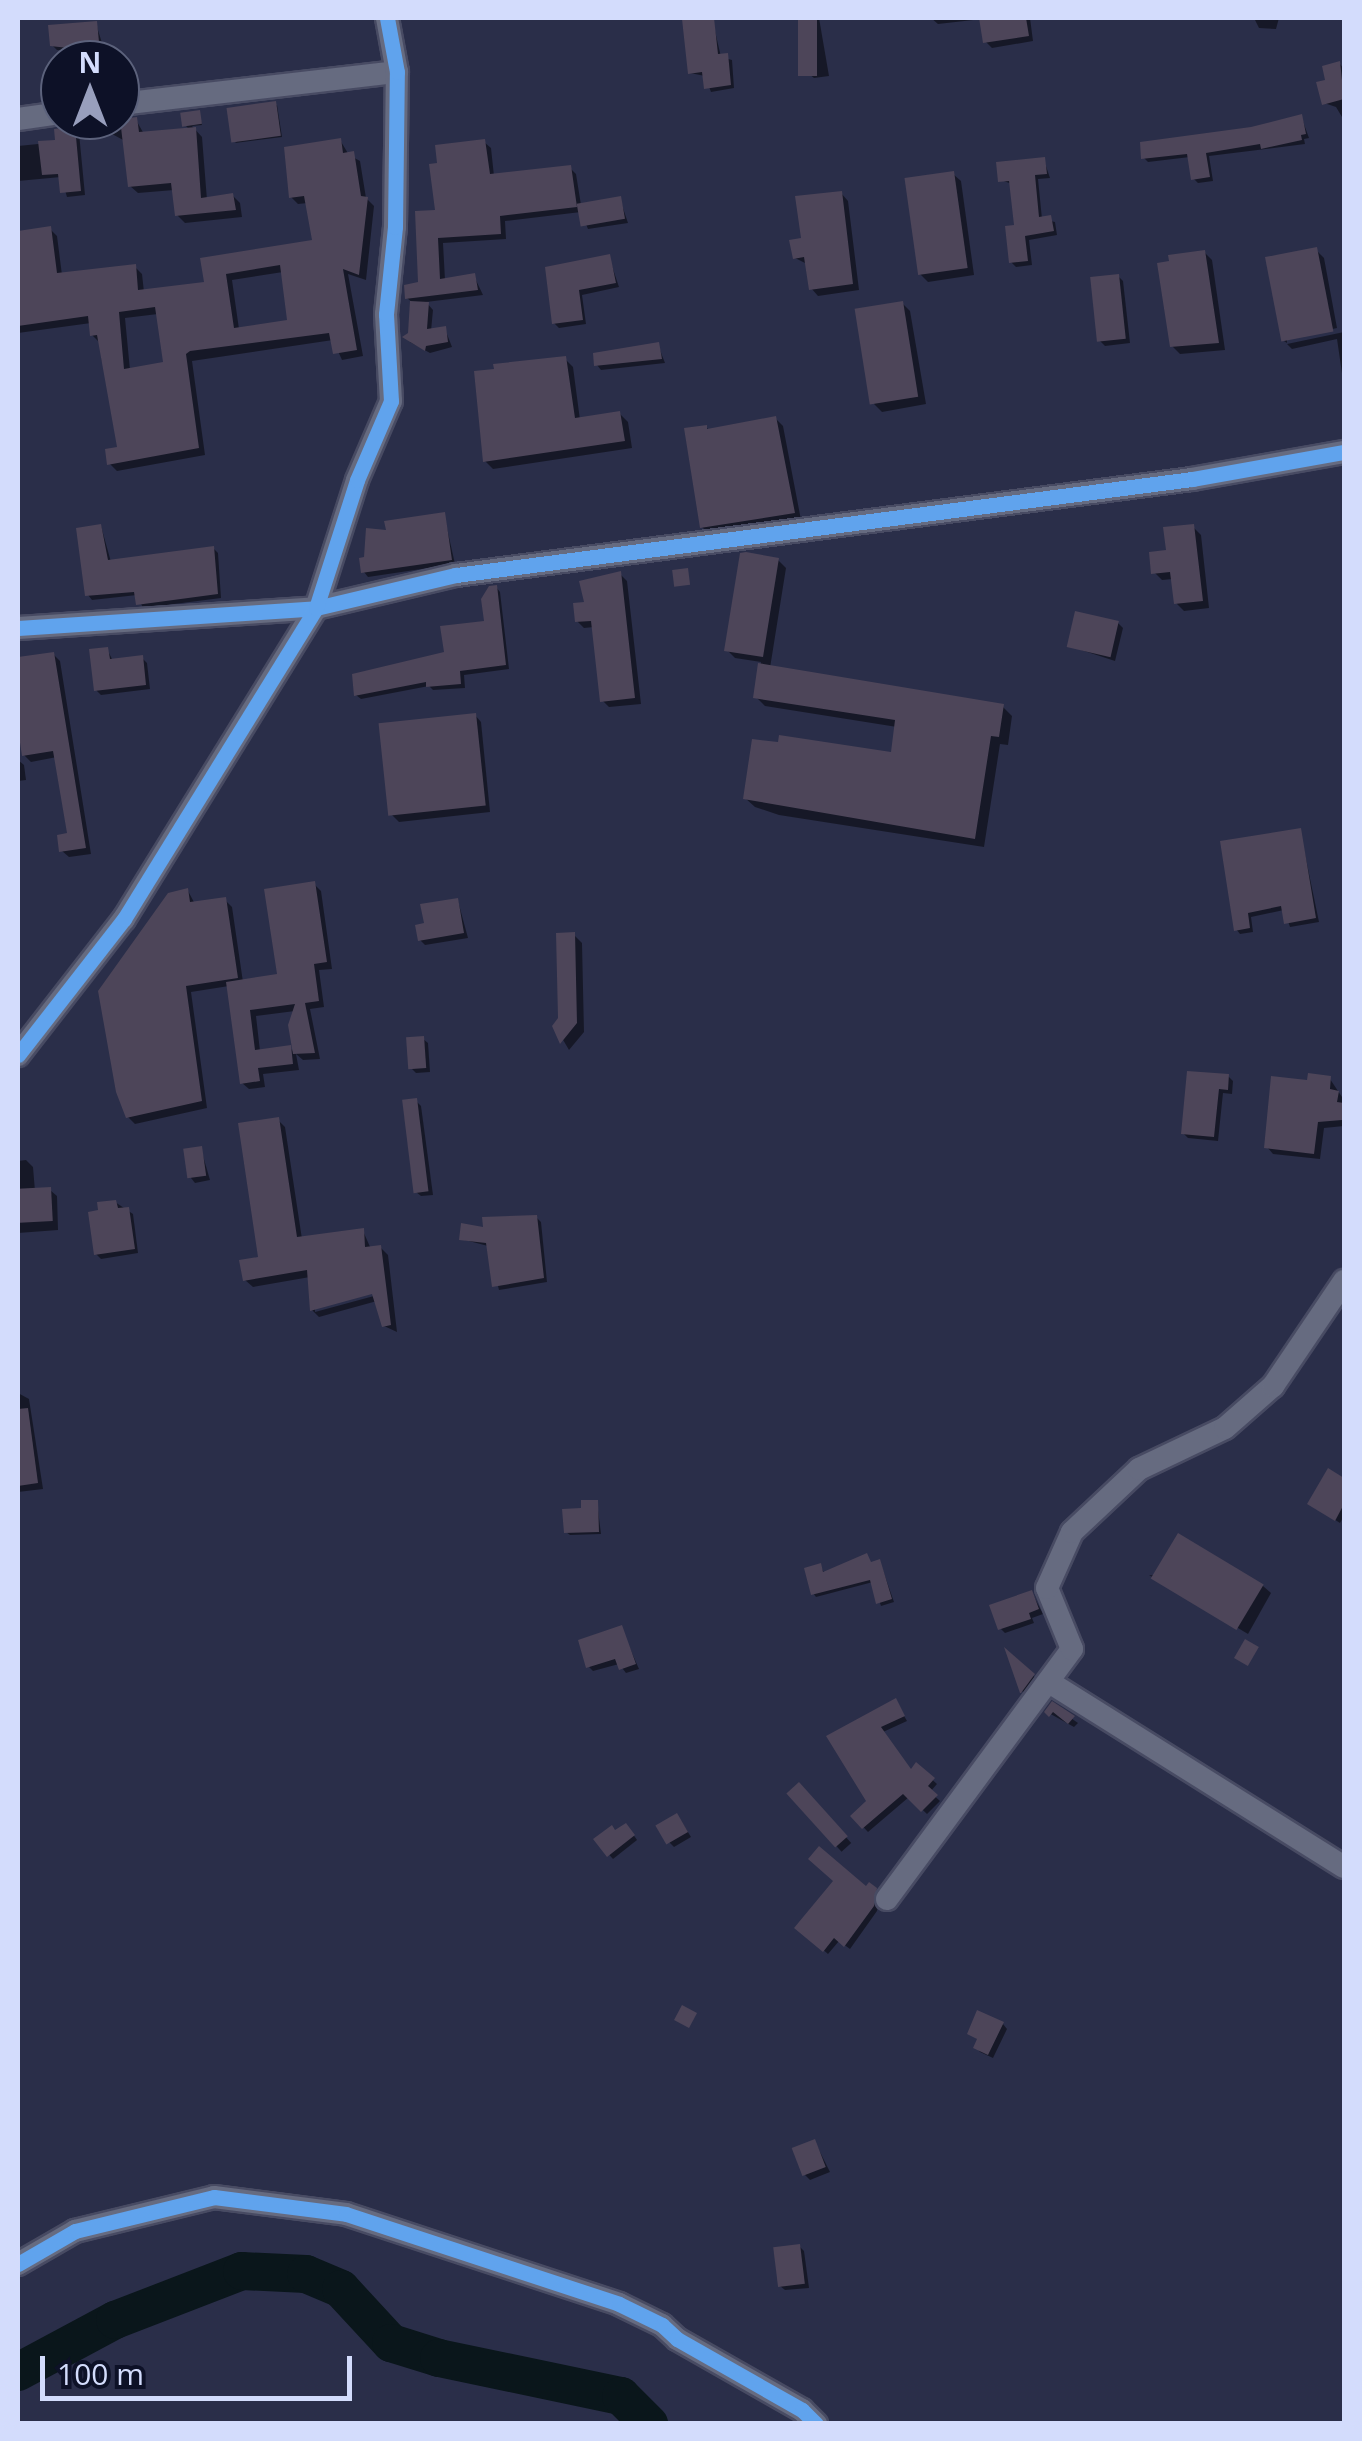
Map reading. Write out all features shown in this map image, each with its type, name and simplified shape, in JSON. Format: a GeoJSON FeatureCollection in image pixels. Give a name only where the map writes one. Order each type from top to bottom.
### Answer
{"type":"FeatureCollection","features":[{"type":"Feature","properties":{"kind":"street"},"geometry":{"type":"LineString","coordinates":[[18,1055],[124,919],[316,608],[356,480],[391,401],[386,314],[395,228],[397,72],[387,18]]}},
{"type":"Feature","properties":{"kind":"street"},"geometry":{"type":"LineString","coordinates":[[140,102],[397,72]]}},
{"type":"Feature","properties":{"kind":"street"},"geometry":{"type":"LineString","coordinates":[[18,628],[316,608],[456,575],[1192,479],[1344,452]]}},
{"type":"Feature","properties":{"kind":"street"},"geometry":{"type":"LineString","coordinates":[[887,1898],[1072,1649],[1047,1588],[1072,1532],[1138,1469],[1224,1428],[1273,1386],[1344,1281]]}},
{"type":"Feature","properties":{"kind":"street"},"geometry":{"type":"LineString","coordinates":[[1049,1682],[1344,1867]]}},
{"type":"Feature","properties":{"kind":"street"},"geometry":{"type":"LineString","coordinates":[[18,2264],[75,2230],[214,2197],[346,2214],[619,2304],[662,2324],[677,2340],[802,2410],[816,2424]]}},
{"type":"Feature","properties":{"kind":"building"},"geometry":{"type":"Polygon","coordinates":[[[714,18],[718,54],[728,53],[731,85],[704,89],[702,72],[688,74],[682,19],[714,18]]]}},
{"type":"Feature","properties":{"kind":"building"},"geometry":{"type":"Polygon","coordinates":[[[798,18],[817,18],[817,76],[798,76],[798,18]]]}},
{"type":"Feature","properties":{"kind":"building"},"geometry":{"type":"Polygon","coordinates":[[[979,18],[1026,18],[1029,36],[983,43],[979,18]]]}},
{"type":"Feature","properties":{"kind":"building"},"geometry":{"type":"Polygon","coordinates":[[[97,21],[99,40],[49,40],[48,25],[97,21]]]}},
{"type":"Feature","properties":{"kind":"building"},"geometry":{"type":"Polygon","coordinates":[[[1340,61],[1344,99],[1322,105],[1316,82],[1325,80],[1322,66],[1340,61]]]}},
{"type":"Feature","properties":{"kind":"building"},"geometry":{"type":"Polygon","coordinates":[[[276,101],[281,136],[231,143],[226,108],[276,101]]]}},
{"type":"Feature","properties":{"kind":"building"},"geometry":{"type":"Polygon","coordinates":[[[200,110],[202,124],[182,127],[180,113],[200,110]]]}},
{"type":"Feature","properties":{"kind":"building"},"geometry":{"type":"Polygon","coordinates":[[[1302,114],[1306,134],[1301,135],[1302,140],[1261,149],[1260,144],[1206,153],[1210,177],[1191,180],[1187,154],[1141,159],[1140,142],[1251,127],[1302,114]]]}},
{"type":"Feature","properties":{"kind":"building"},"geometry":{"type":"Polygon","coordinates":[[[196,127],[201,198],[233,193],[236,210],[175,216],[171,183],[128,187],[122,140],[140,140],[140,132],[196,127]]]}},
{"type":"Feature","properties":{"kind":"building"},"geometry":{"type":"Polygon","coordinates":[[[341,138],[343,153],[354,151],[361,196],[368,197],[359,275],[343,269],[357,350],[333,354],[329,333],[190,351],[186,354],[199,448],[107,465],[105,449],[117,447],[97,335],[90,336],[88,316],[18,326],[18,231],[51,226],[57,273],[136,264],[138,290],[204,282],[200,258],[312,240],[304,196],[289,198],[284,147],[341,138]],[[280,265],[226,274],[234,328],[287,320],[280,265]],[[155,307],[119,312],[124,369],[163,362],[155,307]]]}},
{"type":"Feature","properties":{"kind":"building"},"geometry":{"type":"Polygon","coordinates":[[[485,139],[490,174],[571,165],[577,207],[500,216],[501,234],[438,238],[440,279],[475,273],[478,290],[405,299],[404,285],[418,282],[415,211],[435,210],[429,164],[437,163],[435,145],[485,139]]]}},
{"type":"Feature","properties":{"kind":"building"},"geometry":{"type":"Polygon","coordinates":[[[76,140],[81,191],[60,193],[58,174],[42,175],[38,141],[76,140]]]}},
{"type":"Feature","properties":{"kind":"building"},"geometry":{"type":"Polygon","coordinates":[[[1045,157],[1047,174],[1035,175],[1039,217],[1051,215],[1054,231],[1025,236],[1028,261],[1009,263],[1005,226],[1014,225],[1009,181],[998,182],[996,162],[1045,157]]]}},
{"type":"Feature","properties":{"kind":"building"},"geometry":{"type":"Polygon","coordinates":[[[954,171],[968,268],[918,275],[904,178],[954,171]]]}},
{"type":"Feature","properties":{"kind":"building"},"geometry":{"type":"Polygon","coordinates":[[[842,191],[853,284],[809,290],[804,257],[793,259],[789,240],[801,238],[795,196],[842,191]]]}},
{"type":"Feature","properties":{"kind":"building"},"geometry":{"type":"Polygon","coordinates":[[[621,196],[625,219],[581,226],[577,204],[621,196]]]}},
{"type":"Feature","properties":{"kind":"building"},"geometry":{"type":"Polygon","coordinates":[[[1317,247],[1333,331],[1281,342],[1265,257],[1317,247]]]}},
{"type":"Feature","properties":{"kind":"building"},"geometry":{"type":"Polygon","coordinates":[[[1205,250],[1219,343],[1170,347],[1157,263],[1169,261],[1168,255],[1205,250]]]}},
{"type":"Feature","properties":{"kind":"building"},"geometry":{"type":"Polygon","coordinates":[[[610,254],[616,283],[579,290],[583,320],[552,324],[545,267],[610,254]]]}},
{"type":"Feature","properties":{"kind":"building"},"geometry":{"type":"Polygon","coordinates":[[[1119,274],[1126,339],[1097,342],[1090,277],[1119,274]]]}},
{"type":"Feature","properties":{"kind":"building"},"geometry":{"type":"Polygon","coordinates":[[[410,301],[429,302],[427,329],[446,326],[448,342],[426,346],[425,351],[402,337],[408,333],[410,301]]]}},
{"type":"Feature","properties":{"kind":"building"},"geometry":{"type":"Polygon","coordinates":[[[903,301],[918,397],[870,404],[855,309],[903,301]]]}},
{"type":"Feature","properties":{"kind":"building"},"geometry":{"type":"Polygon","coordinates":[[[659,342],[662,359],[594,366],[593,353],[659,342]]]}},
{"type":"Feature","properties":{"kind":"building"},"geometry":{"type":"Polygon","coordinates":[[[566,356],[575,418],[620,411],[625,441],[483,462],[474,371],[494,369],[493,364],[566,356]]]}},
{"type":"Feature","properties":{"kind":"building"},"geometry":{"type":"Polygon","coordinates":[[[776,416],[795,513],[700,528],[684,428],[707,425],[707,429],[776,416]]]}},
{"type":"Feature","properties":{"kind":"building"},"geometry":{"type":"Polygon","coordinates":[[[445,512],[452,560],[361,573],[359,558],[364,557],[366,528],[386,530],[384,521],[445,512]]]}},
{"type":"Feature","properties":{"kind":"building"},"geometry":{"type":"Polygon","coordinates":[[[101,524],[108,560],[214,546],[218,594],[136,605],[134,592],[85,596],[76,528],[101,524]]]}},
{"type":"Feature","properties":{"kind":"building"},"geometry":{"type":"Polygon","coordinates":[[[1194,524],[1203,601],[1174,604],[1170,572],[1151,574],[1149,552],[1166,550],[1163,527],[1194,524]]]}},
{"type":"Feature","properties":{"kind":"building"},"geometry":{"type":"Polygon","coordinates":[[[740,553],[779,558],[763,657],[724,651],[740,553]]]}},
{"type":"Feature","properties":{"kind":"building"},"geometry":{"type":"Polygon","coordinates":[[[688,568],[690,585],[674,587],[672,570],[688,568]]]}},
{"type":"Feature","properties":{"kind":"building"},"geometry":{"type":"Polygon","coordinates":[[[621,571],[635,698],[600,702],[591,621],[575,622],[573,603],[584,602],[579,581],[621,571]]]}},
{"type":"Feature","properties":{"kind":"building"},"geometry":{"type":"Polygon","coordinates":[[[497,585],[506,665],[460,671],[461,684],[426,687],[426,682],[354,696],[352,674],[444,652],[440,626],[484,621],[481,599],[489,586],[497,585]]]}},
{"type":"Feature","properties":{"kind":"building"},"geometry":{"type":"Polygon","coordinates":[[[1075,611],[1119,621],[1111,657],[1067,647],[1075,611]]]}},
{"type":"Feature","properties":{"kind":"building"},"geometry":{"type":"Polygon","coordinates":[[[108,647],[110,659],[143,655],[146,685],[94,691],[89,649],[108,647]]]}},
{"type":"Feature","properties":{"kind":"building"},"geometry":{"type":"Polygon","coordinates":[[[54,652],[86,848],[59,852],[57,835],[67,833],[53,751],[22,756],[18,729],[18,657],[54,652]]]}},
{"type":"Feature","properties":{"kind":"building"},"geometry":{"type":"Polygon","coordinates":[[[758,663],[1004,704],[999,737],[991,736],[975,839],[743,799],[752,739],[778,742],[779,735],[891,752],[895,720],[753,698],[758,663]]]}},
{"type":"Feature","properties":{"kind":"building"},"geometry":{"type":"Polygon","coordinates":[[[476,713],[486,805],[388,816],[379,723],[476,713]]]}},
{"type":"Feature","properties":{"kind":"building"},"geometry":{"type":"Polygon","coordinates":[[[1301,828],[1316,918],[1284,924],[1281,906],[1248,913],[1250,928],[1234,931],[1220,841],[1301,828]]]}},
{"type":"Feature","properties":{"kind":"building"},"geometry":{"type":"Polygon","coordinates":[[[315,881],[327,962],[314,964],[319,1001],[305,1003],[315,1053],[293,1054],[288,1025],[295,1004],[250,1010],[255,1050],[291,1045],[293,1064],[258,1068],[260,1081],[240,1084],[226,982],[277,974],[264,889],[315,881]]]}},
{"type":"Feature","properties":{"kind":"building"},"geometry":{"type":"Polygon","coordinates":[[[188,888],[190,902],[226,897],[238,978],[186,986],[202,1101],[126,1118],[116,1092],[98,991],[168,893],[188,888]]]}},
{"type":"Feature","properties":{"kind":"building"},"geometry":{"type":"Polygon","coordinates":[[[458,898],[464,933],[418,941],[415,925],[424,923],[420,904],[458,898]]]}},
{"type":"Feature","properties":{"kind":"building"},"geometry":{"type":"Polygon","coordinates":[[[575,932],[577,1023],[560,1044],[552,1026],[558,1018],[556,933],[575,932]]]}},
{"type":"Feature","properties":{"kind":"building"},"geometry":{"type":"Polygon","coordinates":[[[424,1036],[426,1068],[408,1069],[406,1037],[424,1036]]]}},
{"type":"Feature","properties":{"kind":"building"},"geometry":{"type":"Polygon","coordinates":[[[1187,1071],[1229,1074],[1228,1090],[1219,1089],[1214,1137],[1181,1134],[1187,1071]]]}},
{"type":"Feature","properties":{"kind":"building"},"geometry":{"type":"Polygon","coordinates":[[[1308,1073],[1331,1076],[1330,1089],[1339,1091],[1337,1102],[1344,1103],[1342,1120],[1318,1122],[1314,1154],[1264,1148],[1271,1076],[1307,1080],[1308,1073]]]}},
{"type":"Feature","properties":{"kind":"building"},"geometry":{"type":"Polygon","coordinates":[[[417,1098],[428,1191],[414,1193],[402,1100],[417,1098]]]}},
{"type":"Feature","properties":{"kind":"building"},"geometry":{"type":"Polygon","coordinates":[[[279,1117],[297,1237],[364,1228],[365,1247],[381,1245],[391,1325],[382,1327],[372,1294],[310,1311],[307,1270],[243,1281],[239,1260],[258,1257],[238,1123],[279,1117]]]}},
{"type":"Feature","properties":{"kind":"building"},"geometry":{"type":"Polygon","coordinates":[[[202,1146],[206,1176],[187,1178],[183,1149],[202,1146]]]}},
{"type":"Feature","properties":{"kind":"building"},"geometry":{"type":"Polygon","coordinates":[[[51,1187],[53,1221],[20,1223],[18,1189],[51,1187]]]}},
{"type":"Feature","properties":{"kind":"building"},"geometry":{"type":"Polygon","coordinates":[[[116,1200],[118,1208],[129,1207],[135,1249],[94,1255],[88,1212],[98,1210],[97,1202],[116,1200]]]}},
{"type":"Feature","properties":{"kind":"building"},"geometry":{"type":"Polygon","coordinates":[[[537,1215],[544,1278],[492,1287],[486,1243],[459,1240],[461,1223],[483,1227],[482,1217],[537,1215]]]}},
{"type":"Feature","properties":{"kind":"building"},"geometry":{"type":"Polygon","coordinates":[[[28,1408],[38,1483],[18,1486],[18,1409],[28,1408]]]}},
{"type":"Feature","properties":{"kind":"building"},"geometry":{"type":"Polygon","coordinates":[[[1328,1468],[1344,1478],[1344,1504],[1335,1521],[1307,1504],[1328,1468]]]}},
{"type":"Feature","properties":{"kind":"building"},"geometry":{"type":"Polygon","coordinates":[[[581,1500],[598,1500],[599,1532],[564,1533],[562,1509],[581,1508],[581,1500]]]}},
{"type":"Feature","properties":{"kind":"building"},"geometry":{"type":"Polygon","coordinates":[[[1178,1533],[1264,1585],[1236,1630],[1151,1578],[1178,1533]]]}},
{"type":"Feature","properties":{"kind":"building"},"geometry":{"type":"Polygon","coordinates":[[[867,1553],[871,1562],[880,1559],[892,1599],[876,1604],[870,1580],[811,1595],[804,1568],[821,1563],[823,1572],[867,1553]]]}},
{"type":"Feature","properties":{"kind":"building"},"geometry":{"type":"Polygon","coordinates":[[[1032,1590],[1039,1609],[1029,1613],[1031,1619],[998,1630],[989,1605],[1032,1590]]]}},
{"type":"Feature","properties":{"kind":"building"},"geometry":{"type":"Polygon","coordinates":[[[622,1625],[636,1664],[619,1670],[615,1659],[586,1668],[578,1640],[622,1625]]]}},
{"type":"Feature","properties":{"kind":"building"},"geometry":{"type":"Polygon","coordinates":[[[1245,1639],[1259,1647],[1248,1666],[1234,1658],[1245,1639]]]}},
{"type":"Feature","properties":{"kind":"building"},"geometry":{"type":"Polygon","coordinates":[[[1004,1647],[1035,1674],[1021,1693],[1020,1693],[1004,1647]]]}},
{"type":"Feature","properties":{"kind":"building"},"geometry":{"type":"Polygon","coordinates":[[[896,1698],[905,1716],[881,1727],[911,1769],[916,1762],[935,1778],[928,1786],[938,1795],[921,1812],[903,1794],[862,1829],[850,1816],[866,1801],[826,1736],[896,1698]]]}},
{"type":"Feature","properties":{"kind":"building"},"geometry":{"type":"Polygon","coordinates":[[[1052,1701],[1075,1716],[1068,1724],[1053,1712],[1049,1717],[1044,1712],[1052,1701]]]}},
{"type":"Feature","properties":{"kind":"building"},"geometry":{"type":"Polygon","coordinates":[[[799,1782],[848,1836],[835,1848],[786,1793],[799,1782]]]}},
{"type":"Feature","properties":{"kind":"building"},"geometry":{"type":"Polygon","coordinates":[[[677,1813],[688,1832],[666,1845],[655,1825],[677,1813]]]}},
{"type":"Feature","properties":{"kind":"building"},"geometry":{"type":"Polygon","coordinates":[[[626,1823],[635,1835],[607,1857],[593,1839],[612,1825],[615,1830],[626,1823]]]}},
{"type":"Feature","properties":{"kind":"building"},"geometry":{"type":"Polygon","coordinates":[[[819,1846],[866,1886],[869,1882],[877,1888],[874,1906],[844,1947],[834,1938],[823,1952],[794,1928],[833,1881],[808,1859],[819,1846]]]}},
{"type":"Feature","properties":{"kind":"building"},"geometry":{"type":"Polygon","coordinates":[[[682,2005],[697,2013],[689,2028],[674,2020],[682,2005]]]}},
{"type":"Feature","properties":{"kind":"building"},"geometry":{"type":"Polygon","coordinates":[[[977,2010],[1004,2022],[988,2055],[973,2048],[977,2039],[967,2034],[977,2010]]]}},
{"type":"Feature","properties":{"kind":"building"},"geometry":{"type":"Polygon","coordinates":[[[815,2139],[826,2167],[802,2176],[792,2148],[815,2139]]]}},
{"type":"Feature","properties":{"kind":"building"},"geometry":{"type":"Polygon","coordinates":[[[800,2244],[805,2284],[778,2287],[773,2247],[800,2244]]]}},
{"type":"Feature","properties":{"kind":"waterway"},"geometry":{"type":"LineString","coordinates":[[18,2372],[115,2320],[242,2271],[306,2274],[341,2289],[391,2343],[439,2358],[621,2396],[649,2424]]}},
{"type":"Feature","properties":{"kind":"cycle path"},"geometry":{"type":"LineString","coordinates":[[18,1055],[124,919],[316,608],[357,480],[391,401],[386,314],[395,227],[397,72],[387,18]]}},
{"type":"Feature","properties":{"kind":"cycle path"},"geometry":{"type":"LineString","coordinates":[[18,628],[316,608],[456,575],[1192,479],[1344,452]]}},
{"type":"Feature","properties":{"kind":"cycle path"},"geometry":{"type":"LineString","coordinates":[[18,2264],[75,2231],[214,2197],[346,2214],[619,2304],[662,2325],[677,2339],[802,2410],[816,2424]]}}]}
